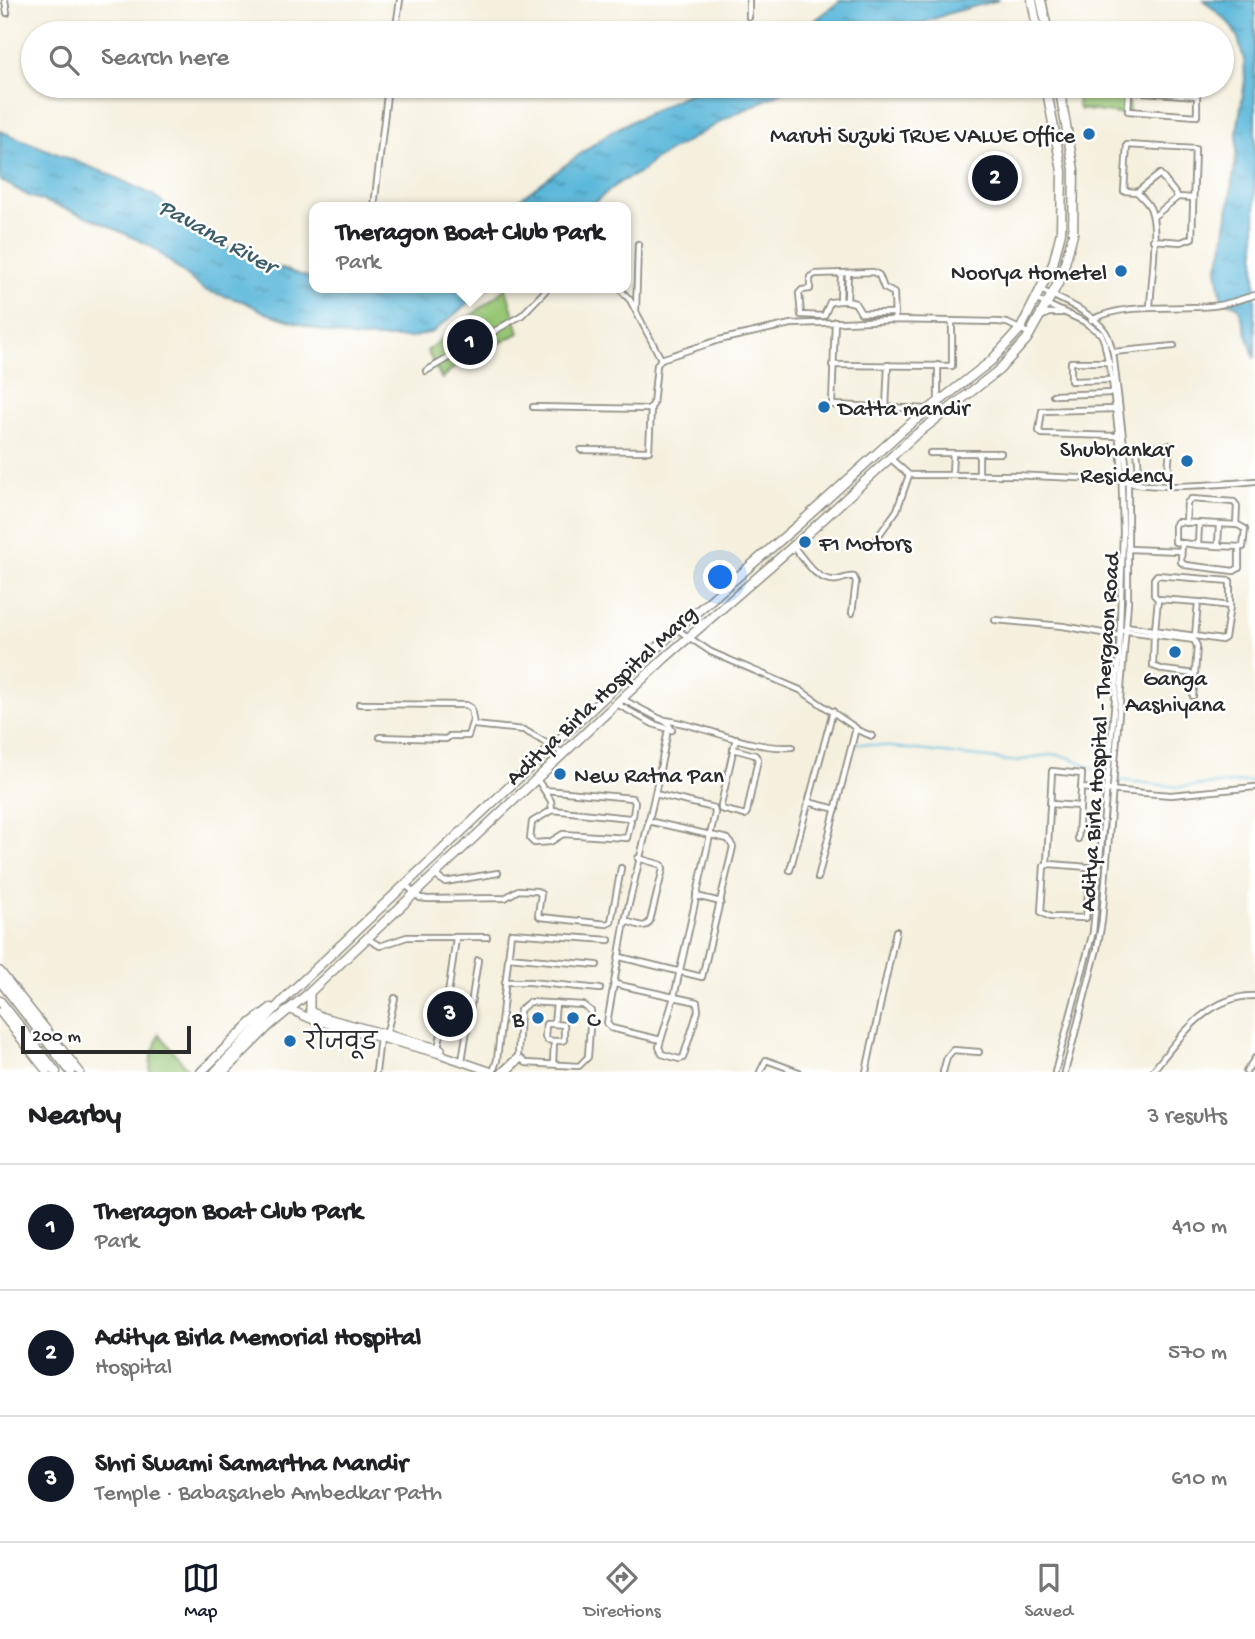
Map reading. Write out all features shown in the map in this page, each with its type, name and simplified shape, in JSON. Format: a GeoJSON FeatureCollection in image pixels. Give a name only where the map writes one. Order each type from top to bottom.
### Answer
{"type":"FeatureCollection","features":[{"type":"Feature","properties":{"kind":"main road","name":"Aditya Birla Hospital Marg"},"geometry":{"type":"LineString","coordinates":[[280,1004],[677,629],[938,401],[991,361],[1021,328],[1054,264],[1062,218],[1062,171],[1048,98]]}},
{"type":"Feature","properties":{"kind":"main road","name":"Aditya Birla Hospital Marg"},"geometry":{"type":"LineString","coordinates":[[269,1026],[310,992],[618,701],[890,458],[999,370],[1031,334],[1065,267],[1074,219],[1074,170],[1061,98]]}},
{"type":"Feature","properties":{"kind":"main road"},"geometry":{"type":"LineString","coordinates":[[798,526],[806,534]]}},
{"type":"Feature","properties":{"kind":"main road"},"geometry":{"type":"LineString","coordinates":[[731,583],[740,592]]}},
{"type":"Feature","properties":{"kind":"main road"},"geometry":{"type":"LineString","coordinates":[[0,981],[71,1072]]}},
{"type":"Feature","properties":{"kind":"main road"},"geometry":{"type":"LineString","coordinates":[[0,1001],[56,1072]]}},
{"type":"Feature","properties":{"kind":"main road"},"geometry":{"type":"LineString","coordinates":[[201,1072],[251,1023],[280,1004]]}},
{"type":"Feature","properties":{"kind":"main road"},"geometry":{"type":"LineString","coordinates":[[215,1072],[280,1004]]}},
{"type":"Feature","properties":{"kind":"main road"},"geometry":{"type":"LineString","coordinates":[[223,1072],[269,1026]]}},
{"type":"Feature","properties":{"kind":"main road"},"geometry":{"type":"LineString","coordinates":[[229,1072],[265,1036],[269,1026]]}},
{"type":"Feature","properties":{"kind":"street"},"geometry":{"type":"LineString","coordinates":[[5,0],[7,13]]}},
{"type":"Feature","properties":{"kind":"street"},"geometry":{"type":"LineString","coordinates":[[397,21],[400,0]]}},
{"type":"Feature","properties":{"kind":"street"},"geometry":{"type":"LineString","coordinates":[[749,0],[749,17]]}},
{"type":"Feature","properties":{"kind":"street"},"geometry":{"type":"LineString","coordinates":[[375,202],[387,98]]}},
{"type":"Feature","properties":{"kind":"street"},"geometry":{"type":"LineString","coordinates":[[1128,98],[1129,111],[1197,116],[1197,98]]}},
{"type":"Feature","properties":{"kind":"street"},"geometry":{"type":"LineString","coordinates":[[1153,240],[1181,242],[1192,238],[1195,149],[1127,145],[1124,191],[1137,192],[1160,174],[1178,197]]}},
{"type":"Feature","properties":{"kind":"street"},"geometry":{"type":"LineString","coordinates":[[1137,192],[1149,205],[1153,217],[1150,308]]}},
{"type":"Feature","properties":{"kind":"street"},"geometry":{"type":"LineString","coordinates":[[1153,217],[1178,197],[1193,198]]}},
{"type":"Feature","properties":{"kind":"street"},"geometry":{"type":"LineString","coordinates":[[636,312],[638,244]]}},
{"type":"Feature","properties":{"kind":"street"},"geometry":{"type":"LineString","coordinates":[[895,316],[894,293],[884,288],[879,275],[873,272],[815,274],[810,277],[810,288],[799,293],[800,314],[824,316],[830,302],[847,301],[855,303],[860,313],[952,322],[1007,323],[1031,334]]}},
{"type":"Feature","properties":{"kind":"street"},"geometry":{"type":"LineString","coordinates":[[840,301],[841,273]]}},
{"type":"Feature","properties":{"kind":"street"},"geometry":{"type":"LineString","coordinates":[[847,301],[848,273]]}},
{"type":"Feature","properties":{"kind":"street","name":"Aditya Birla Hospital - Thergaon Road"},"geometry":{"type":"LineString","coordinates":[[1041,290],[1093,318],[1108,335],[1113,352],[1128,483],[1127,629],[1100,934],[1065,1072]]}},
{"type":"Feature","properties":{"kind":"street"},"geometry":{"type":"LineString","coordinates":[[426,370],[522,315],[543,293]]}},
{"type":"Feature","properties":{"kind":"street"},"geometry":{"type":"LineString","coordinates":[[624,293],[630,300],[661,359]]}},
{"type":"Feature","properties":{"kind":"street"},"geometry":{"type":"LineString","coordinates":[[1087,323],[1093,318],[1150,308],[1213,306],[1255,295]]}},
{"type":"Feature","properties":{"kind":"street"},"geometry":{"type":"LineString","coordinates":[[1037,299],[1087,323],[1103,338],[1112,380],[1122,480],[1120,631],[1093,932],[1055,1072]]}},
{"type":"Feature","properties":{"kind":"street"},"geometry":{"type":"LineString","coordinates":[[1040,317],[1049,313],[1069,314]]}},
{"type":"Feature","properties":{"kind":"street"},"geometry":{"type":"LineString","coordinates":[[581,450],[649,451],[651,408],[657,365],[661,359],[719,340],[791,324],[895,316]]}},
{"type":"Feature","properties":{"kind":"street"},"geometry":{"type":"LineString","coordinates":[[835,321],[832,405],[928,410],[935,419]]}},
{"type":"Feature","properties":{"kind":"street"},"geometry":{"type":"LineString","coordinates":[[832,365],[952,366],[952,322]]}},
{"type":"Feature","properties":{"kind":"street"},"geometry":{"type":"LineString","coordinates":[[1113,352],[1174,346]]}},
{"type":"Feature","properties":{"kind":"street"},"geometry":{"type":"LineString","coordinates":[[1109,362],[1071,362],[1071,381],[1112,380]]}},
{"type":"Feature","properties":{"kind":"street"},"geometry":{"type":"LineString","coordinates":[[886,408],[888,365]]}},
{"type":"Feature","properties":{"kind":"street"},"geometry":{"type":"LineString","coordinates":[[938,366],[938,401]]}},
{"type":"Feature","properties":{"kind":"street"},"geometry":{"type":"LineString","coordinates":[[1053,394],[1113,393]]}},
{"type":"Feature","properties":{"kind":"street"},"geometry":{"type":"LineString","coordinates":[[533,407],[651,408]]}},
{"type":"Feature","properties":{"kind":"street"},"geometry":{"type":"LineString","coordinates":[[1115,409],[1042,411],[1039,431],[1042,434],[1118,436]]}},
{"type":"Feature","properties":{"kind":"street"},"geometry":{"type":"LineString","coordinates":[[1124,448],[1137,447],[1170,445],[1168,474],[1139,474],[1137,447]]}},
{"type":"Feature","properties":{"kind":"street"},"geometry":{"type":"LineString","coordinates":[[930,453],[1001,453]]}},
{"type":"Feature","properties":{"kind":"street"},"geometry":{"type":"LineString","coordinates":[[953,453],[953,474]]}},
{"type":"Feature","properties":{"kind":"street"},"geometry":{"type":"LineString","coordinates":[[979,453],[979,475]]}},
{"type":"Feature","properties":{"kind":"street"},"geometry":{"type":"LineString","coordinates":[[890,458],[909,475],[1122,480],[1128,483],[1208,486],[1255,481]]}},
{"type":"Feature","properties":{"kind":"street"},"geometry":{"type":"LineString","coordinates":[[874,542],[897,510],[909,475]]}},
{"type":"Feature","properties":{"kind":"street"},"geometry":{"type":"LineString","coordinates":[[1185,523],[1187,503],[1191,499],[1234,502],[1237,506],[1236,525]]}},
{"type":"Feature","properties":{"kind":"street"},"geometry":{"type":"LineString","coordinates":[[1177,522],[1185,523],[1236,525],[1245,529],[1244,544],[1239,548],[1175,542],[1177,522]]}},
{"type":"Feature","properties":{"kind":"street"},"geometry":{"type":"LineString","coordinates":[[1198,545],[1199,523]]}},
{"type":"Feature","properties":{"kind":"street"},"geometry":{"type":"LineString","coordinates":[[1218,546],[1219,524]]}},
{"type":"Feature","properties":{"kind":"street"},"geometry":{"type":"LineString","coordinates":[[1182,544],[1181,562],[1185,565],[1234,571],[1239,568],[1239,548]]}},
{"type":"Feature","properties":{"kind":"street"},"geometry":{"type":"LineString","coordinates":[[793,546],[820,577],[835,580],[854,577],[856,582],[852,613]]}},
{"type":"Feature","properties":{"kind":"street"},"geometry":{"type":"LineString","coordinates":[[1129,549],[1181,551]]}},
{"type":"Feature","properties":{"kind":"street"},"geometry":{"type":"LineString","coordinates":[[995,620],[1120,631],[1127,629],[1222,640],[1225,638],[1230,606],[1231,586],[1228,580],[1157,575],[1154,579],[1154,595],[1158,599],[1230,606]]}},
{"type":"Feature","properties":{"kind":"street"},"geometry":{"type":"LineString","coordinates":[[1158,599],[1153,666],[1195,674]]}},
{"type":"Feature","properties":{"kind":"street"},"geometry":{"type":"LineString","coordinates":[[1195,636],[1198,602]]}},
{"type":"Feature","properties":{"kind":"street"},"geometry":{"type":"LineString","coordinates":[[677,629],[711,652],[800,690],[855,726],[857,730],[873,736]]}},
{"type":"Feature","properties":{"kind":"street"},"geometry":{"type":"LineString","coordinates":[[1155,632],[1196,642],[1193,696]]}},
{"type":"Feature","properties":{"kind":"street"},"geometry":{"type":"LineString","coordinates":[[618,701],[671,727],[672,730],[668,730],[638,858],[608,1026],[661,1040]]}},
{"type":"Feature","properties":{"kind":"street"},"geometry":{"type":"LineString","coordinates":[[359,704],[466,705],[471,708],[472,723],[468,736],[450,736],[439,741],[380,737]]}},
{"type":"Feature","properties":{"kind":"street"},"geometry":{"type":"LineString","coordinates":[[790,870],[833,711]]}},
{"type":"Feature","properties":{"kind":"street"},"geometry":{"type":"LineString","coordinates":[[657,722],[776,748],[792,747]]}},
{"type":"Feature","properties":{"kind":"street"},"geometry":{"type":"LineString","coordinates":[[472,723],[477,726],[524,730],[564,753]]}},
{"type":"Feature","properties":{"kind":"street"},"geometry":{"type":"LineString","coordinates":[[818,878],[857,730]]}},
{"type":"Feature","properties":{"kind":"street"},"geometry":{"type":"LineString","coordinates":[[733,749],[755,755],[758,759],[745,815],[721,809],[733,749],[736,738]]}},
{"type":"Feature","properties":{"kind":"street"},"geometry":{"type":"LineString","coordinates":[[1078,839],[1082,774],[1052,771],[1047,864],[1043,868],[1041,912],[1050,917],[1086,918],[1090,867]]}},
{"type":"Feature","properties":{"kind":"street"},"geometry":{"type":"LineString","coordinates":[[537,778],[545,790],[552,810]]}},
{"type":"Feature","properties":{"kind":"street"},"geometry":{"type":"LineString","coordinates":[[1081,788],[1171,795],[1255,787]]}},
{"type":"Feature","properties":{"kind":"street"},"geometry":{"type":"LineString","coordinates":[[545,790],[632,798],[635,802],[632,818],[552,810],[532,822],[531,842],[550,842],[563,834],[627,838],[631,821]]}},
{"type":"Feature","properties":{"kind":"street"},"geometry":{"type":"LineString","coordinates":[[615,984],[674,996],[697,1002],[699,1005],[683,1058],[662,1055],[659,1047],[674,996],[680,972],[714,808],[655,794]]}},
{"type":"Feature","properties":{"kind":"street"},"geometry":{"type":"LineString","coordinates":[[808,802],[836,809]]}},
{"type":"Feature","properties":{"kind":"street"},"geometry":{"type":"LineString","coordinates":[[1050,804],[1080,806]]}},
{"type":"Feature","properties":{"kind":"street"},"geometry":{"type":"LineString","coordinates":[[620,957],[699,977],[704,974],[733,844],[728,839],[648,821]]}},
{"type":"Feature","properties":{"kind":"street"},"geometry":{"type":"LineString","coordinates":[[625,921],[642,926],[650,921],[663,869],[662,865],[638,858]]}},
{"type":"Feature","properties":{"kind":"street"},"geometry":{"type":"LineString","coordinates":[[1047,864],[1100,868]]}},
{"type":"Feature","properties":{"kind":"street"},"geometry":{"type":"LineString","coordinates":[[406,886],[420,898],[428,899],[505,898],[518,890],[537,891],[541,894],[540,917],[607,923],[611,922],[621,868]]}},
{"type":"Feature","properties":{"kind":"street"},"geometry":{"type":"LineString","coordinates":[[433,875],[445,882],[498,873]]}},
{"type":"Feature","properties":{"kind":"street"},"geometry":{"type":"LineString","coordinates":[[696,896],[720,902]]}},
{"type":"Feature","properties":{"kind":"street"},"geometry":{"type":"LineString","coordinates":[[866,1072],[896,931]]}},
{"type":"Feature","properties":{"kind":"street"},"geometry":{"type":"LineString","coordinates":[[293,1005],[311,1019],[437,1051],[491,1071],[497,1060],[512,932],[609,940]]}},
{"type":"Feature","properties":{"kind":"street"},"geometry":{"type":"LineString","coordinates":[[366,938],[380,946],[407,937],[486,937]]}},
{"type":"Feature","properties":{"kind":"street"},"geometry":{"type":"LineString","coordinates":[[437,1051],[456,937]]}},
{"type":"Feature","properties":{"kind":"street"},"geometry":{"type":"LineString","coordinates":[[508,957],[597,965]]}},
{"type":"Feature","properties":{"kind":"street"},"geometry":{"type":"LineString","coordinates":[[463,1059],[478,960]]}},
{"type":"Feature","properties":{"kind":"street"},"geometry":{"type":"LineString","coordinates":[[0,971],[80,1072]]}},
{"type":"Feature","properties":{"kind":"street"},"geometry":{"type":"LineString","coordinates":[[505,982],[600,989]]}},
{"type":"Feature","properties":{"kind":"street"},"geometry":{"type":"LineString","coordinates":[[310,992],[310,1011]]}},
{"type":"Feature","properties":{"kind":"street"},"geometry":{"type":"LineString","coordinates":[[1152,1072],[1184,1033],[1214,1006],[1229,999],[1255,996]]}},
{"type":"Feature","properties":{"kind":"street"},"geometry":{"type":"LineString","coordinates":[[376,1072],[395,998]]}},
{"type":"Feature","properties":{"kind":"street"},"geometry":{"type":"LineString","coordinates":[[501,1072],[518,1056],[520,1010],[529,1002],[583,1004],[591,1011],[588,1057],[579,1066],[526,1063],[521,1059],[507,1072]]}},
{"type":"Feature","properties":{"kind":"street"},"geometry":{"type":"LineString","coordinates":[[554,1024],[556,1003]]}},
{"type":"Feature","properties":{"kind":"street"},"geometry":{"type":"LineString","coordinates":[[293,1005],[384,1037]]}},
{"type":"Feature","properties":{"kind":"street"},"geometry":{"type":"LineString","coordinates":[[0,1012],[47,1072]]}},
{"type":"Feature","properties":{"kind":"street"},"geometry":{"type":"LineString","coordinates":[[546,1024],[554,1024],[562,1024],[565,1027],[564,1040],[547,1040],[545,1037],[546,1024]]}},
{"type":"Feature","properties":{"kind":"street"},"geometry":{"type":"LineString","coordinates":[[553,1064],[554,1041]]}},
{"type":"Feature","properties":{"kind":"street"},"geometry":{"type":"LineString","coordinates":[[943,1072],[947,1058],[953,1050],[979,1052]]}},
{"type":"Feature","properties":{"kind":"street"},"geometry":{"type":"LineString","coordinates":[[1246,1072],[1255,1058]]}},
{"type":"Feature","properties":{"kind":"street"},"geometry":{"type":"LineString","coordinates":[[760,1072],[766,1060],[799,1072]]}},
{"type":"Feature","properties":{"kind":"green space"},"geometry":{"type":"Polygon","coordinates":[[[1077,98],[1128,98],[1129,115],[1079,109],[1077,98]]]}},
{"type":"Feature","properties":{"kind":"green space"},"geometry":{"type":"Polygon","coordinates":[[[500,293],[507,293],[519,333],[453,368],[442,379],[427,351],[500,293]]]}},
{"type":"Feature","properties":{"kind":"green space"},"geometry":{"type":"Polygon","coordinates":[[[159,1034],[190,1072],[150,1072],[151,1058],[159,1034]]]}},
{"type":"Feature","properties":{"kind":"water"},"geometry":{"type":"Polygon","coordinates":[[[841,0],[999,0],[927,21],[814,21],[841,0]]]}},
{"type":"Feature","properties":{"kind":"water"},"geometry":{"type":"Polygon","coordinates":[[[1204,0],[1255,0],[1255,359],[1238,306],[1222,300],[1217,269],[1223,248],[1245,80],[1244,60],[1234,31],[1234,21],[1227,21],[1204,0]]]}},
{"type":"Feature","properties":{"kind":"water"},"geometry":{"type":"Polygon","coordinates":[[[679,98],[769,98],[731,116],[651,162],[643,171],[620,182],[595,202],[516,202],[610,132],[679,98]]]}},
{"type":"Feature","properties":{"kind":"water"},"geometry":{"type":"Polygon","coordinates":[[[0,131],[153,195],[200,232],[245,257],[309,277],[309,293],[481,293],[433,332],[410,338],[355,338],[323,331],[204,290],[151,246],[94,219],[29,196],[0,180],[0,131]]]}},
{"type":"Feature","properties":{"kind":"waterway"},"geometry":{"type":"LineString","coordinates":[[855,743],[1005,761],[1058,755],[1077,760],[1105,776]]}},
{"type":"Feature","properties":{"kind":"waterway"},"geometry":{"type":"LineString","coordinates":[[1119,780],[1179,787],[1255,781]]}},
{"type":"Feature","properties":{"kind":"place","name":"Maruti Suzuki TRUE VALUE Office"},"geometry":{"type":"Point","coordinates":[1089,134]}},
{"type":"Feature","properties":{"kind":"place","name":"Aditya Birla Memorial Hospital"},"geometry":{"type":"Point","coordinates":[995,178]}},
{"type":"Feature","properties":{"kind":"place","name":"Noorya Hometel"},"geometry":{"type":"Point","coordinates":[1121,271]}},
{"type":"Feature","properties":{"kind":"place","name":"Theragon Boat Club Park"},"geometry":{"type":"Point","coordinates":[470,342]}},
{"type":"Feature","properties":{"kind":"place","name":"Datta mandir"},"geometry":{"type":"Point","coordinates":[824,407]}},
{"type":"Feature","properties":{"kind":"place","name":"Shubhankar Residency"},"geometry":{"type":"Point","coordinates":[1187,461]}},
{"type":"Feature","properties":{"kind":"place","name":"F1 Motors"},"geometry":{"type":"Point","coordinates":[805,542]}},
{"type":"Feature","properties":{"kind":"place","name":"Ganga Aashiyana"},"geometry":{"type":"Point","coordinates":[1175,652]}},
{"type":"Feature","properties":{"kind":"place","name":"New Ratna Pan"},"geometry":{"type":"Point","coordinates":[560,774]}},
{"type":"Feature","properties":{"kind":"place","name":"Shri Swami Samartha Mandir"},"geometry":{"type":"Point","coordinates":[450,1014]}},
{"type":"Feature","properties":{"kind":"place","name":"B"},"geometry":{"type":"Point","coordinates":[538,1018]}},
{"type":"Feature","properties":{"kind":"place","name":"C"},"geometry":{"type":"Point","coordinates":[573,1018]}},
{"type":"Feature","properties":{"kind":"place","name":"रोजवूड"},"geometry":{"type":"Point","coordinates":[290,1041]}},
{"type":"Feature","properties":{"kind":"water label","name":"Pavana River"},"geometry":{"type":"Point","coordinates":[218,235]}}]}
